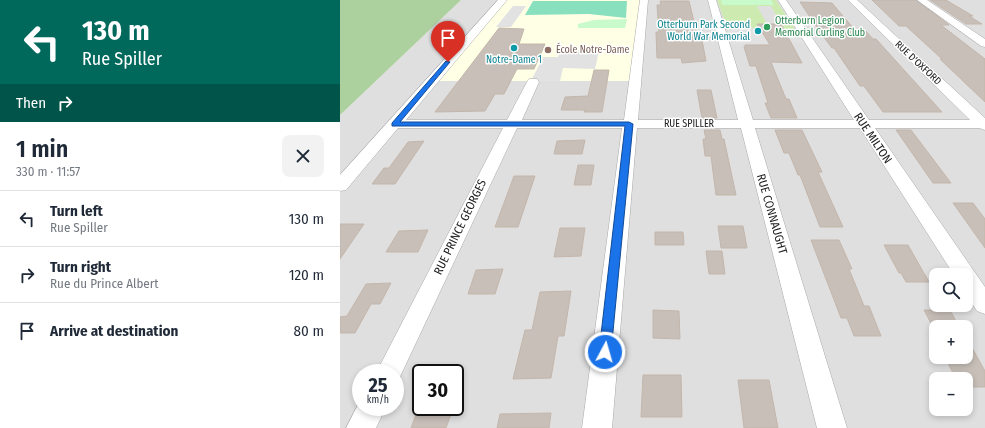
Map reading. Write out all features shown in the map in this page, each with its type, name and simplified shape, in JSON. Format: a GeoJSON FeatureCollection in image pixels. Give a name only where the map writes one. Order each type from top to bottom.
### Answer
{"type":"FeatureCollection","features":[{"type":"Feature","properties":{"kind":"street"},"geometry":{"type":"LineString","coordinates":[[340,186],[503,0]]}},
{"type":"Feature","properties":{"kind":"street"},"geometry":{"type":"LineString","coordinates":[[597,428],[629,124],[644,0]]}},
{"type":"Feature","properties":{"kind":"street","name":"RUE CONNAUGHT"},"geometry":{"type":"LineString","coordinates":[[712,0],[832,428]]}},
{"type":"Feature","properties":{"kind":"street","name":"RUE MILTON"},"geometry":{"type":"LineString","coordinates":[[782,0],[961,268]]}},
{"type":"Feature","properties":{"kind":"street","name":"RUE D'OXFORD"},"geometry":{"type":"LineString","coordinates":[[852,0],[984,124]]}},
{"type":"Feature","properties":{"kind":"street"},"geometry":{"type":"LineString","coordinates":[[921,0],[985,44]]}},
{"type":"Feature","properties":{"kind":"street","name":"RUE PRINCE GEORGES"},"geometry":{"type":"LineString","coordinates":[[392,364],[533,82]]}},
{"type":"Feature","properties":{"kind":"street","name":"RUE SPILLER"},"geometry":{"type":"LineString","coordinates":[[394,124],[984,124]]}},
{"type":"Feature","properties":{"kind":"street","name":"RUE MILTON"},"geometry":{"type":"LineString","coordinates":[[973,287],[985,305]]}},
{"type":"Feature","properties":{"kind":"street"},"geometry":{"type":"LineString","coordinates":[[361,428],[367,416]]}},
{"type":"Feature","properties":{"kind":"shaded area"},"geometry":{"type":"Polygon","coordinates":[[[461,0],[985,0],[985,428],[340,428],[340,115],[461,0]]]}},
{"type":"Feature","properties":{"kind":"shaded area","name":"École Notre-Dame"},"geometry":{"type":"Polygon","coordinates":[[[503,0],[644,0],[635,81],[431,81],[503,0]]]}},
{"type":"Feature","properties":{"kind":"shaded area"},"geometry":{"type":"Polygon","coordinates":[[[513,6],[526,6],[511,27],[496,27],[513,6]]]}},
{"type":"Feature","properties":{"kind":"shaded area"},"geometry":{"type":"Polygon","coordinates":[[[727,27],[752,27],[757,33],[798,33],[804,43],[732,44],[727,27]]]}},
{"type":"Feature","properties":{"kind":"shaded area"},"geometry":{"type":"Polygon","coordinates":[[[560,51],[599,51],[595,69],[563,68],[560,81],[531,81],[543,57],[558,57],[560,51]]]}},
{"type":"Feature","properties":{"kind":"green space"},"geometry":{"type":"Polygon","coordinates":[[[340,0],[461,0],[340,115],[340,0]]]}},
{"type":"Feature","properties":{"kind":"green space"},"geometry":{"type":"Polygon","coordinates":[[[717,0],[776,0],[798,33],[786,33],[771,6],[757,6],[767,24],[763,33],[757,33],[752,27],[727,27],[717,0]]]}},
{"type":"Feature","properties":{"kind":"green space"},"geometry":{"type":"Polygon","coordinates":[[[721,0],[771,0],[774,5],[722,5],[721,0]]]}},
{"type":"Feature","properties":{"kind":"green space"},"geometry":{"type":"Polygon","coordinates":[[[533,1],[627,1],[626,18],[589,14],[525,15],[533,1]]]}},
{"type":"Feature","properties":{"kind":"green space"},"geometry":{"type":"Polygon","coordinates":[[[627,19],[625,28],[578,28],[578,24],[594,20],[627,19]]]}},
{"type":"Feature","properties":{"kind":"building"},"geometry":{"type":"Polygon","coordinates":[[[872,0],[916,0],[949,25],[941,25],[985,59],[985,102],[906,26],[899,26],[872,0]]]}},
{"type":"Feature","properties":{"kind":"building"},"geometry":{"type":"Polygon","coordinates":[[[930,0],[946,0],[973,16],[969,16],[982,24],[966,24],[930,0]]]}},
{"type":"Feature","properties":{"kind":"building"},"geometry":{"type":"Polygon","coordinates":[[[660,1],[689,1],[698,38],[702,40],[706,61],[682,63],[681,58],[657,58],[656,32],[659,32],[657,5],[661,5],[660,1]]]}},
{"type":"Feature","properties":{"kind":"building"},"geometry":{"type":"Polygon","coordinates":[[[800,2],[832,3],[854,29],[864,29],[873,39],[876,39],[942,112],[883,112],[864,86],[860,86],[800,2]]]}},
{"type":"Feature","properties":{"kind":"building"},"geometry":{"type":"Polygon","coordinates":[[[757,24],[781,24],[802,63],[771,62],[786,99],[789,99],[797,118],[771,118],[765,103],[768,103],[756,66],[750,66],[744,47],[745,45],[770,45],[757,24]]]}},
{"type":"Feature","properties":{"kind":"building"},"geometry":{"type":"Polygon","coordinates":[[[499,28],[524,29],[519,44],[545,44],[534,69],[517,69],[504,94],[495,94],[485,111],[435,112],[499,28]]]}},
{"type":"Feature","properties":{"kind":"building"},"geometry":{"type":"Polygon","coordinates":[[[594,70],[609,70],[602,112],[561,110],[565,97],[588,96],[594,70]]]}},
{"type":"Feature","properties":{"kind":"building"},"geometry":{"type":"Polygon","coordinates":[[[697,90],[711,90],[717,118],[702,118],[697,90]]]}},
{"type":"Feature","properties":{"kind":"building"},"geometry":{"type":"Polygon","coordinates":[[[704,130],[720,130],[722,139],[724,139],[736,195],[716,195],[711,156],[705,156],[703,139],[706,139],[704,130]]]}},
{"type":"Feature","properties":{"kind":"building"},"geometry":{"type":"Polygon","coordinates":[[[775,130],[802,130],[822,172],[818,172],[843,227],[820,227],[800,175],[798,175],[789,153],[784,153],[775,130]]]}},
{"type":"Feature","properties":{"kind":"building"},"geometry":{"type":"Polygon","coordinates":[[[896,130],[911,130],[951,183],[933,183],[896,130]]]}},
{"type":"Feature","properties":{"kind":"building"},"geometry":{"type":"Polygon","coordinates":[[[585,140],[582,154],[554,154],[557,141],[585,140]]]}},
{"type":"Feature","properties":{"kind":"building"},"geometry":{"type":"Polygon","coordinates":[[[424,141],[395,184],[372,184],[384,168],[389,168],[408,142],[424,141]]]}},
{"type":"Feature","properties":{"kind":"building"},"geometry":{"type":"Polygon","coordinates":[[[578,165],[594,165],[591,185],[574,185],[578,165]]]}},
{"type":"Feature","properties":{"kind":"building"},"geometry":{"type":"Polygon","coordinates":[[[514,176],[535,176],[518,227],[495,227],[514,176]]]}},
{"type":"Feature","properties":{"kind":"building"},"geometry":{"type":"Polygon","coordinates":[[[953,203],[973,203],[985,219],[985,248],[953,203]]]}},
{"type":"Feature","properties":{"kind":"building"},"geometry":{"type":"Polygon","coordinates":[[[340,224],[364,224],[340,259],[340,224]]]}},
{"type":"Feature","properties":{"kind":"building"},"geometry":{"type":"Polygon","coordinates":[[[718,226],[743,226],[747,248],[721,248],[718,226]]]}},
{"type":"Feature","properties":{"kind":"building"},"geometry":{"type":"Polygon","coordinates":[[[560,228],[585,228],[581,256],[554,257],[560,228]]]}},
{"type":"Feature","properties":{"kind":"building"},"geometry":{"type":"Polygon","coordinates":[[[428,230],[418,252],[386,252],[399,231],[428,230]]]}},
{"type":"Feature","properties":{"kind":"building"},"geometry":{"type":"Polygon","coordinates":[[[655,232],[683,232],[684,245],[655,245],[655,232]]]}},
{"type":"Feature","properties":{"kind":"building"},"geometry":{"type":"Polygon","coordinates":[[[811,240],[839,240],[852,269],[849,269],[864,306],[869,306],[881,336],[854,336],[847,318],[841,318],[811,240]]]}},
{"type":"Feature","properties":{"kind":"building"},"geometry":{"type":"Polygon","coordinates":[[[884,245],[908,245],[929,282],[906,282],[901,273],[899,273],[884,245]]]}},
{"type":"Feature","properties":{"kind":"building"},"geometry":{"type":"Polygon","coordinates":[[[706,251],[722,251],[725,274],[709,274],[706,251]]]}},
{"type":"Feature","properties":{"kind":"building"},"geometry":{"type":"Polygon","coordinates":[[[503,269],[495,294],[468,294],[476,270],[503,269]]]}},
{"type":"Feature","properties":{"kind":"building"},"geometry":{"type":"Polygon","coordinates":[[[391,283],[380,304],[371,304],[355,333],[340,333],[340,317],[347,316],[366,284],[391,283]]]}},
{"type":"Feature","properties":{"kind":"building"},"geometry":{"type":"Polygon","coordinates":[[[571,291],[564,336],[558,336],[551,378],[513,379],[525,330],[532,330],[540,292],[571,291]]]}},
{"type":"Feature","properties":{"kind":"building"},"geometry":{"type":"Polygon","coordinates":[[[653,310],[679,311],[680,339],[653,338],[653,310]]]}},
{"type":"Feature","properties":{"kind":"building"},"geometry":{"type":"Polygon","coordinates":[[[924,310],[929,310],[929,312],[951,312],[955,320],[929,320],[924,310]]]}},
{"type":"Feature","properties":{"kind":"building"},"geometry":{"type":"Polygon","coordinates":[[[973,350],[985,371],[985,387],[973,387],[973,372],[952,372],[948,364],[973,364],[973,350]]]}},
{"type":"Feature","properties":{"kind":"building"},"geometry":{"type":"Polygon","coordinates":[[[643,375],[681,375],[682,417],[641,417],[643,375]]]}},
{"type":"Feature","properties":{"kind":"building"},"geometry":{"type":"Polygon","coordinates":[[[738,380],[769,380],[778,428],[744,428],[738,380]]]}},
{"type":"Feature","properties":{"kind":"building"},"geometry":{"type":"Polygon","coordinates":[[[551,413],[549,428],[497,428],[500,414],[551,413]]]}},
{"type":"Feature","properties":{"kind":"building"},"geometry":{"type":"Polygon","coordinates":[[[416,416],[450,416],[446,428],[411,428],[416,416]]]}},
{"type":"Feature","properties":{"kind":"place","name":"Otterburn Legion Memorial Curling Club"},"geometry":{"type":"Point","coordinates":[767,27]}},
{"type":"Feature","properties":{"kind":"place","name":"Otterburn Park Second World War Memorial"},"geometry":{"type":"Point","coordinates":[758,31]}},
{"type":"Feature","properties":{"kind":"place","name":"Notre-Dame 1"},"geometry":{"type":"Point","coordinates":[514,48]}},
{"type":"Feature","properties":{"kind":"place","name":"École Notre-Dame"},"geometry":{"type":"Point","coordinates":[548,50]}},
{"type":"Feature","properties":{"kind":"route"},"geometry":{"type":"LineString","coordinates":[[448,62],[394,124],[629,124],[605,352]]}}]}
